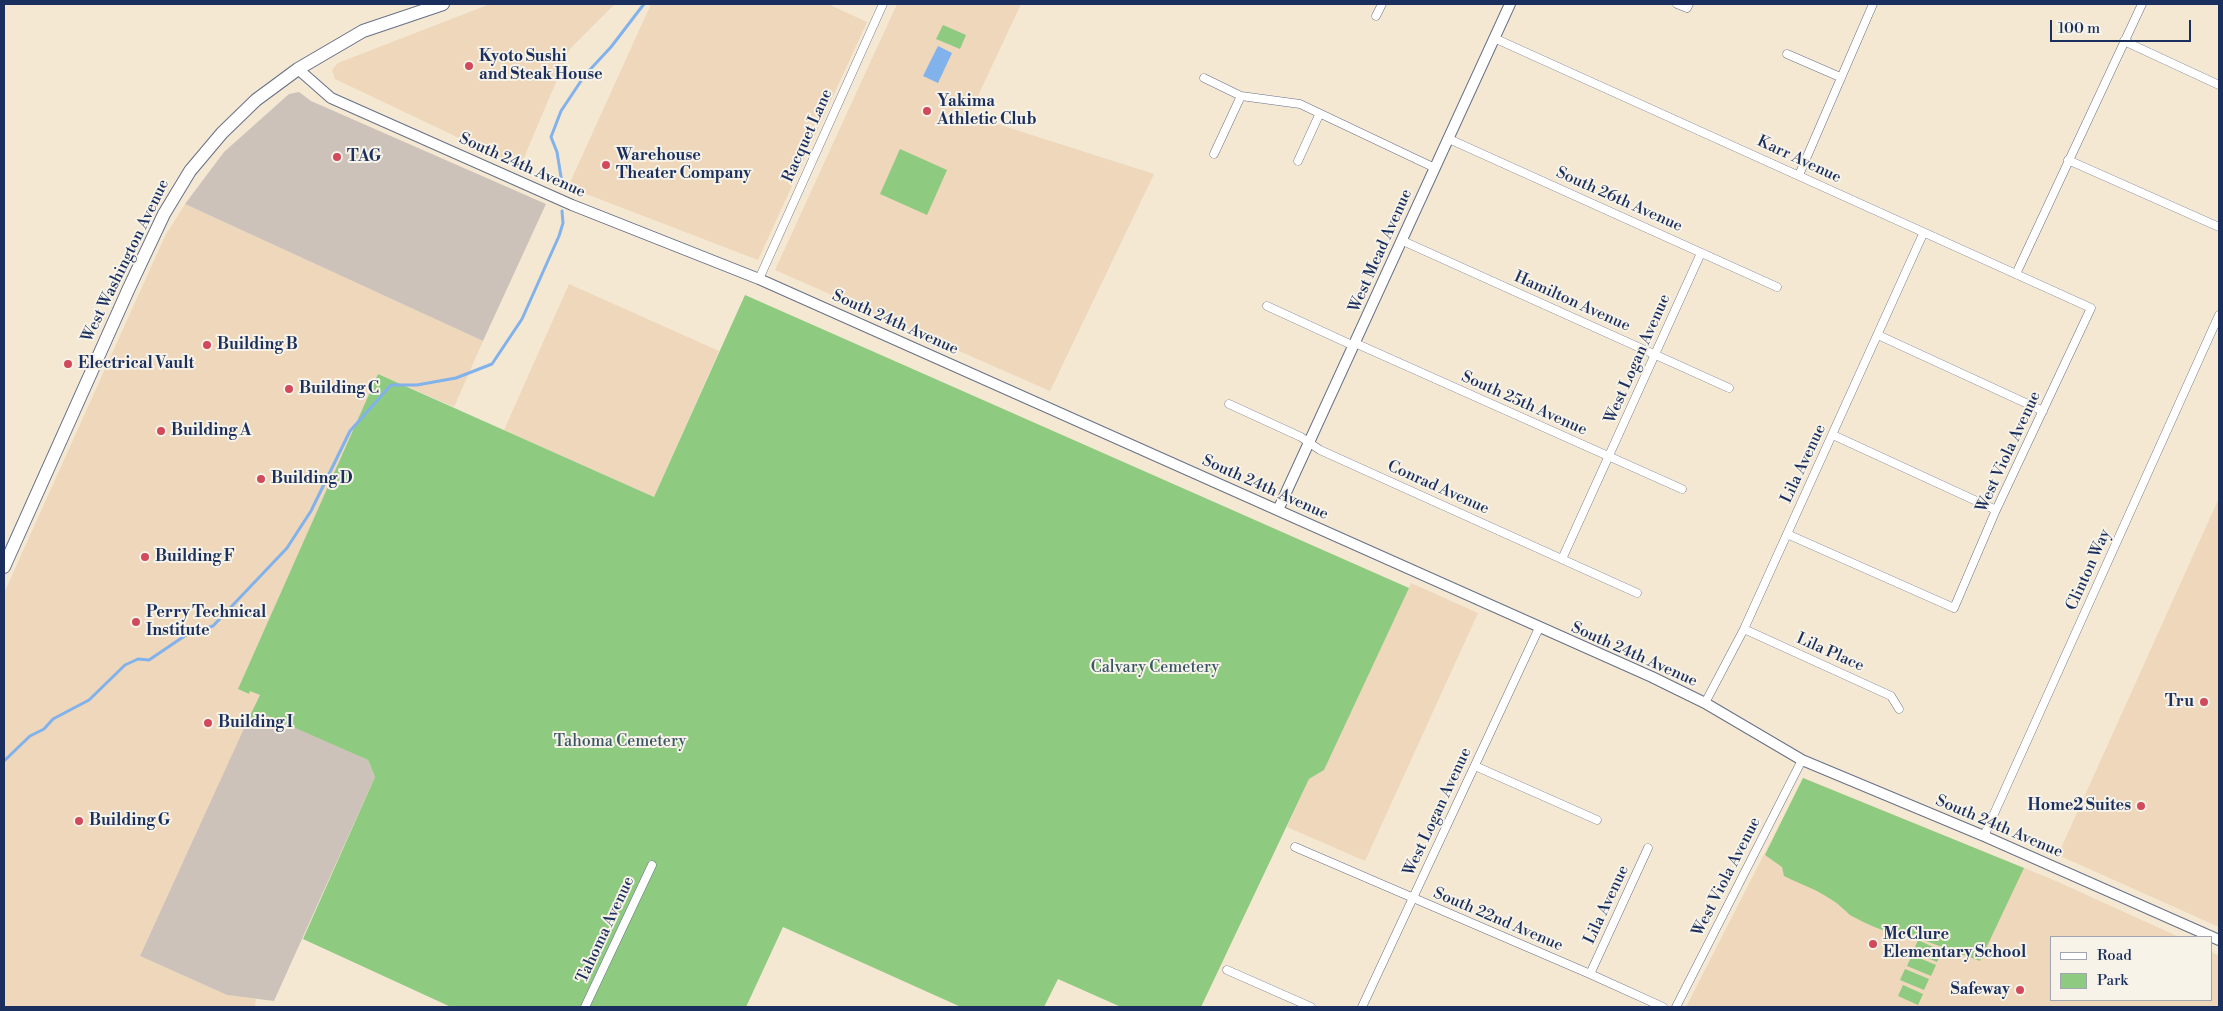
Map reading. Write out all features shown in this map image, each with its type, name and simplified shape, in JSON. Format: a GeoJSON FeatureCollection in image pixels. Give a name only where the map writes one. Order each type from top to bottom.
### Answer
{"type":"FeatureCollection","features":[{"type":"Feature","properties":{"kind":"main road","name":"West Washington Avenue"},"geometry":{"type":"LineString","coordinates":[[4,567],[164,214],[190,170],[222,133],[256,100],[298,69],[363,32],[443,4]]}},
{"type":"Feature","properties":{"kind":"street","name":"Racquet Lane"},"geometry":{"type":"LineString","coordinates":[[759,279],[883,4]]}},
{"type":"Feature","properties":{"kind":"street"},"geometry":{"type":"LineString","coordinates":[[1376,16],[1382,4]]}},
{"type":"Feature","properties":{"kind":"street","name":"West Mead Avenue"},"geometry":{"type":"LineString","coordinates":[[1278,510],[1310,444],[1510,4]]}},
{"type":"Feature","properties":{"kind":"street"},"geometry":{"type":"LineString","coordinates":[[1677,4],[1688,6]]}},
{"type":"Feature","properties":{"kind":"street"},"geometry":{"type":"LineString","coordinates":[[1799,175],[1873,4]]}},
{"type":"Feature","properties":{"kind":"street"},"geometry":{"type":"LineString","coordinates":[[2016,274],[2142,4]]}},
{"type":"Feature","properties":{"kind":"street","name":"Karr Avenue"},"geometry":{"type":"LineString","coordinates":[[1494,38],[1799,175],[1923,234],[2091,308]]}},
{"type":"Feature","properties":{"kind":"street"},"geometry":{"type":"LineString","coordinates":[[2124,41],[2219,85]]}},
{"type":"Feature","properties":{"kind":"street"},"geometry":{"type":"LineString","coordinates":[[1787,54],[1840,77]]}},
{"type":"Feature","properties":{"kind":"street","name":"South 24th Avenue"},"geometry":{"type":"LineString","coordinates":[[298,69],[331,98],[572,205],[759,279],[1278,510],[1652,677],[1705,703],[1802,760],[1984,836],[2210,936]]}},
{"type":"Feature","properties":{"kind":"street"},"geometry":{"type":"LineString","coordinates":[[1204,78],[1240,96],[1300,104],[1319,115],[1434,168]]}},
{"type":"Feature","properties":{"kind":"street"},"geometry":{"type":"LineString","coordinates":[[1214,154],[1240,96]]}},
{"type":"Feature","properties":{"kind":"street"},"geometry":{"type":"LineString","coordinates":[[1298,161],[1319,115]]}},
{"type":"Feature","properties":{"kind":"street","name":"South 26th Avenue"},"geometry":{"type":"LineString","coordinates":[[1449,139],[1777,287]]}},
{"type":"Feature","properties":{"kind":"street"},"geometry":{"type":"LineString","coordinates":[[2068,160],[2219,227]]}},
{"type":"Feature","properties":{"kind":"street","name":"Lila Avenue"},"geometry":{"type":"LineString","coordinates":[[1705,703],[1744,629],[1923,234]]}},
{"type":"Feature","properties":{"kind":"street","name":"Hamilton Avenue"},"geometry":{"type":"LineString","coordinates":[[1403,241],[1729,388]]}},
{"type":"Feature","properties":{"kind":"street","name":"West Logan Avenue"},"geometry":{"type":"LineString","coordinates":[[1562,559],[1702,253]]}},
{"type":"Feature","properties":{"kind":"street","name":"South 25th Avenue"},"geometry":{"type":"LineString","coordinates":[[1267,306],[1682,489]]}},
{"type":"Feature","properties":{"kind":"street","name":"West Viola Avenue"},"geometry":{"type":"LineString","coordinates":[[1787,534],[1954,608],[1996,510],[2091,308]]}},
{"type":"Feature","properties":{"kind":"street","name":"Clinton Way"},"geometry":{"type":"LineString","coordinates":[[1984,836],[2219,315]]}},
{"type":"Feature","properties":{"kind":"street"},"geometry":{"type":"LineString","coordinates":[[1878,334],[2043,411]]}},
{"type":"Feature","properties":{"kind":"street","name":"Conrad Avenue"},"geometry":{"type":"LineString","coordinates":[[1229,404],[1310,444],[1637,593]]}},
{"type":"Feature","properties":{"kind":"street"},"geometry":{"type":"LineString","coordinates":[[1833,435],[1996,510]]}},
{"type":"Feature","properties":{"kind":"street","name":"West Logan Avenue"},"geometry":{"type":"LineString","coordinates":[[1362,1007],[1539,628]]}},
{"type":"Feature","properties":{"kind":"street","name":"Lila Place"},"geometry":{"type":"LineString","coordinates":[[1744,629],[1891,696],[1899,709]]}},
{"type":"Feature","properties":{"kind":"street","name":"West Viola Avenue"},"geometry":{"type":"LineString","coordinates":[[1676,1007],[1802,760]]}},
{"type":"Feature","properties":{"kind":"street"},"geometry":{"type":"LineString","coordinates":[[1476,766],[1597,820]]}},
{"type":"Feature","properties":{"kind":"street","name":"South 22nd Avenue"},"geometry":{"type":"LineString","coordinates":[[1295,847],[1663,1007]]}},
{"type":"Feature","properties":{"kind":"street","name":"Lila Avenue"},"geometry":{"type":"LineString","coordinates":[[1590,974],[1648,848]]}},
{"type":"Feature","properties":{"kind":"street","name":"Tahoma Avenue"},"geometry":{"type":"LineString","coordinates":[[585,1007],[652,864]]}},
{"type":"Feature","properties":{"kind":"street"},"geometry":{"type":"LineString","coordinates":[[1227,970],[1311,1007]]}},
{"type":"Feature","properties":{"kind":"shaded area"},"geometry":{"type":"Polygon","coordinates":[[[490,4],[615,4],[570,49],[520,167],[335,79],[332,70],[338,63],[490,4]]]}},
{"type":"Feature","properties":{"kind":"shaded area"},"geometry":{"type":"Polygon","coordinates":[[[651,4],[828,4],[867,22],[758,260],[568,187],[651,4]]]}},
{"type":"Feature","properties":{"kind":"shaded area"},"geometry":{"type":"Polygon","coordinates":[[[897,4],[1021,4],[969,115],[1154,174],[1050,391],[775,270],[897,4]]]}},
{"type":"Feature","properties":{"kind":"shaded area"},"geometry":{"type":"Polygon","coordinates":[[[299,92],[311,101],[546,204],[483,341],[185,204],[224,152],[289,94],[299,92]]]}},
{"type":"Feature","properties":{"kind":"shaded area","name":"Perry Technical Institute"},"geometry":{"type":"Polygon","coordinates":[[[185,204],[483,341],[454,407],[378,374],[238,689],[248,694],[250,690],[260,695],[140,956],[227,995],[256,999],[255,1007],[4,1007],[4,593],[165,236],[185,204]]]}},
{"type":"Feature","properties":{"kind":"shaded area"},"geometry":{"type":"Polygon","coordinates":[[[569,284],[719,351],[654,497],[504,430],[569,284]]]}},
{"type":"Feature","properties":{"kind":"shaded area"},"geometry":{"type":"Polygon","coordinates":[[[2219,498],[2219,927],[2058,855],[2219,498]]]}},
{"type":"Feature","properties":{"kind":"shaded area"},"geometry":{"type":"Polygon","coordinates":[[[1411,583],[1478,613],[1365,861],[1287,827],[1309,779],[1324,770],[1411,583]]]}},
{"type":"Feature","properties":{"kind":"shaded area"},"geometry":{"type":"Polygon","coordinates":[[[266,714],[368,760],[375,777],[274,1001],[227,995],[140,956],[247,722],[266,714]]]}},
{"type":"Feature","properties":{"kind":"shaded area","name":"McClure Elementary School"},"geometry":{"type":"Polygon","coordinates":[[[1803,778],[2056,881],[2177,936],[2050,936],[2050,1001],[2213,1001],[2213,953],[2219,956],[2219,1007],[1686,1007],[1803,778]]]}},
{"type":"Feature","properties":{"kind":"green space"},"geometry":{"type":"Polygon","coordinates":[[[943,25],[966,35],[960,49],[936,39],[943,25]]]}},
{"type":"Feature","properties":{"kind":"green space"},"geometry":{"type":"Polygon","coordinates":[[[900,149],[947,170],[927,215],[880,194],[900,149]]]}},
{"type":"Feature","properties":{"kind":"green space","name":"Tahoma Cemetery"},"geometry":{"type":"Polygon","coordinates":[[[745,295],[1409,588],[1324,770],[1309,779],[1201,1007],[1121,1007],[1058,979],[1044,1007],[961,1007],[783,927],[746,1007],[451,1007],[303,939],[375,777],[368,760],[266,715],[247,722],[260,695],[250,691],[249,694],[238,689],[378,374],[654,497],[745,295]]]}},
{"type":"Feature","properties":{"kind":"green space"},"geometry":{"type":"Polygon","coordinates":[[[1803,778],[2024,868],[1980,961],[1915,937],[1915,934],[1910,936],[1902,935],[1873,926],[1850,915],[1837,903],[1821,893],[1784,876],[1782,867],[1765,855],[1803,778]]]}},
{"type":"Feature","properties":{"kind":"green space"},"geometry":{"type":"Polygon","coordinates":[[[1918,940],[1942,951],[1937,962],[1913,952],[1918,940]]]}},
{"type":"Feature","properties":{"kind":"green space"},"geometry":{"type":"Polygon","coordinates":[[[1912,955],[1936,965],[1931,976],[1907,966],[1912,955]]]}},
{"type":"Feature","properties":{"kind":"green space"},"geometry":{"type":"Polygon","coordinates":[[[1905,969],[1929,979],[1924,990],[1900,980],[1905,969]]]}},
{"type":"Feature","properties":{"kind":"green space"},"geometry":{"type":"Polygon","coordinates":[[[1903,985],[1923,994],[1918,1005],[1898,996],[1903,985]]]}},
{"type":"Feature","properties":{"kind":"water"},"geometry":{"type":"Polygon","coordinates":[[[938,46],[952,53],[938,83],[923,76],[938,46]]]}},
{"type":"Feature","properties":{"kind":"waterway"},"geometry":{"type":"LineString","coordinates":[[562,183],[557,152],[551,137],[561,111],[585,75],[611,47],[644,4]]}},
{"type":"Feature","properties":{"kind":"waterway"},"geometry":{"type":"LineString","coordinates":[[4,761],[30,736],[44,729],[53,719],[89,700],[125,665],[138,659],[149,660],[189,633],[213,626],[287,548],[311,511],[350,431],[391,385],[417,385],[456,378],[492,364],[522,319],[559,236],[563,223],[562,211]]}},
{"type":"Feature","properties":{"kind":"place","name":"Kyoto Sushi and Steak House"},"geometry":{"type":"Point","coordinates":[469,66]}},
{"type":"Feature","properties":{"kind":"place","name":"Yakima Athletic Club"},"geometry":{"type":"Point","coordinates":[927,111]}},
{"type":"Feature","properties":{"kind":"place","name":"TAG"},"geometry":{"type":"Point","coordinates":[337,157]}},
{"type":"Feature","properties":{"kind":"place","name":"Warehouse Theater Company"},"geometry":{"type":"Point","coordinates":[606,165]}},
{"type":"Feature","properties":{"kind":"place","name":"Building B"},"geometry":{"type":"Point","coordinates":[207,345]}},
{"type":"Feature","properties":{"kind":"place","name":"Electrical Vault"},"geometry":{"type":"Point","coordinates":[68,364]}},
{"type":"Feature","properties":{"kind":"place","name":"Building C"},"geometry":{"type":"Point","coordinates":[289,389]}},
{"type":"Feature","properties":{"kind":"place","name":"Building A"},"geometry":{"type":"Point","coordinates":[161,431]}},
{"type":"Feature","properties":{"kind":"place","name":"Building D"},"geometry":{"type":"Point","coordinates":[261,479]}},
{"type":"Feature","properties":{"kind":"place","name":"Building F"},"geometry":{"type":"Point","coordinates":[145,557]}},
{"type":"Feature","properties":{"kind":"place","name":"Perry Technical Institute"},"geometry":{"type":"Point","coordinates":[136,622]}},
{"type":"Feature","properties":{"kind":"place","name":"Tru"},"geometry":{"type":"Point","coordinates":[2204,702]}},
{"type":"Feature","properties":{"kind":"place","name":"Building I"},"geometry":{"type":"Point","coordinates":[208,723]}},
{"type":"Feature","properties":{"kind":"place","name":"Home2 Suites"},"geometry":{"type":"Point","coordinates":[2141,806]}},
{"type":"Feature","properties":{"kind":"place","name":"Building G"},"geometry":{"type":"Point","coordinates":[79,821]}},
{"type":"Feature","properties":{"kind":"place","name":"McClure Elementary School"},"geometry":{"type":"Point","coordinates":[1873,944]}},
{"type":"Feature","properties":{"kind":"place","name":"Safeway"},"geometry":{"type":"Point","coordinates":[2020,990]}},
{"type":"Feature","properties":{"kind":"park label","name":"Calvary Cemetery"},"geometry":{"type":"Point","coordinates":[1155,668]}}]}
